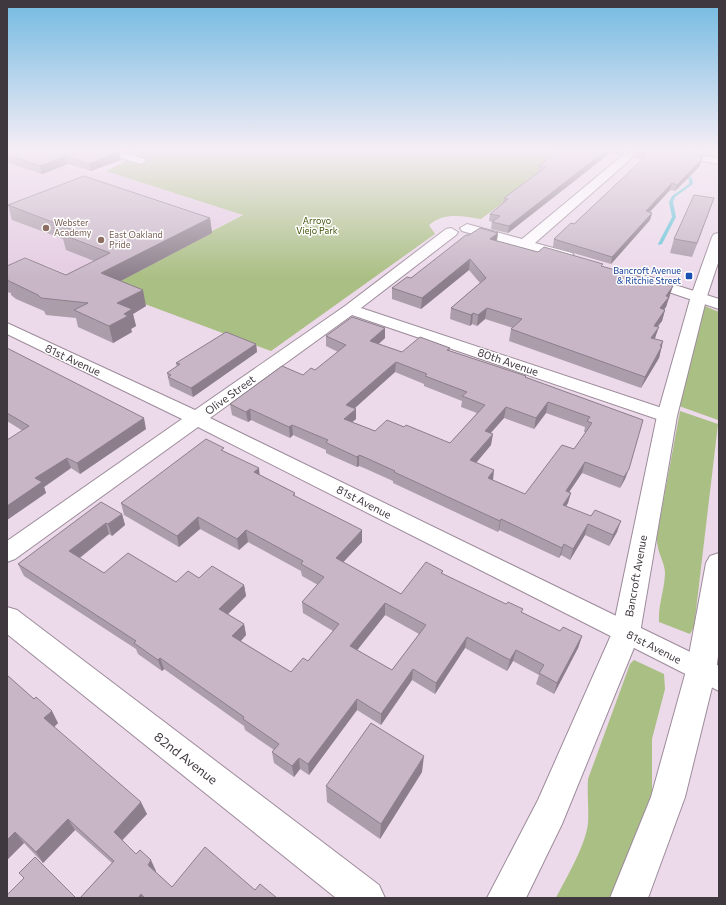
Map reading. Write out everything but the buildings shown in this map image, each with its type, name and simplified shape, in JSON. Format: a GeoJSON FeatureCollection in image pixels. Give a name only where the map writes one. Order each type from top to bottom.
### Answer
{"type":"FeatureCollection","features":[{"type":"Feature","properties":{"kind":"main road","name":"Bancroft Avenue"},"geometry":{"type":"LineString","coordinates":[[506,898],[550,812],[626,633],[666,416],[699,296],[719,237]]}},
{"type":"Feature","properties":{"kind":"main road"},"geometry":{"type":"LineString","coordinates":[[629,898],[668,797],[710,675],[719,563]]}},
{"type":"Feature","properties":{"kind":"main road","name":"82nd Avenue"},"geometry":{"type":"LineString","coordinates":[[7,618],[366,898]]}},
{"type":"Feature","properties":{"kind":"street"},"geometry":{"type":"LineString","coordinates":[[525,244],[584,193]]}},
{"type":"Feature","properties":{"kind":"street","name":"Olive Street"},"geometry":{"type":"LineString","coordinates":[[7,554],[459,230],[525,244]]}},
{"type":"Feature","properties":{"kind":"street"},"geometry":{"type":"LineString","coordinates":[[525,244],[582,261]]}},
{"type":"Feature","properties":{"kind":"street"},"geometry":{"type":"LineString","coordinates":[[632,276],[699,296],[719,304]]}},
{"type":"Feature","properties":{"kind":"street","name":"80th Avenue"},"geometry":{"type":"LineString","coordinates":[[350,309],[666,416]]}},
{"type":"Feature","properties":{"kind":"street","name":"81st Avenue"},"geometry":{"type":"LineString","coordinates":[[7,328],[197,418],[710,675]]}},
{"type":"Feature","properties":{"kind":"shaded area","name":"East Oakland Pride"},"geometry":{"type":"Polygon","coordinates":[[[7,193],[177,193],[243,214],[102,288],[45,265],[7,283],[7,193]]]}},
{"type":"Feature","properties":{"kind":"green space","name":"Arroyo Viejo Park"},"geometry":{"type":"Polygon","coordinates":[[[175,193],[515,193],[481,219],[454,216],[440,218],[435,221],[429,225],[435,234],[271,351],[102,288],[243,215],[175,193]]]}},
{"type":"Feature","properties":{"kind":"green space"},"geometry":{"type":"Polygon","coordinates":[[[705,306],[719,312],[718,420],[679,406],[703,308],[705,306]]]}},
{"type":"Feature","properties":{"kind":"green space"},"geometry":{"type":"Polygon","coordinates":[[[680,411],[718,424],[694,627],[690,634],[659,622],[665,572],[659,551],[657,535],[680,411]]]}},
{"type":"Feature","properties":{"kind":"green space"},"geometry":{"type":"Polygon","coordinates":[[[634,660],[664,674],[665,689],[652,739],[652,793],[610,898],[556,898],[584,841],[588,823],[588,779],[630,664],[634,660]]]}},
{"type":"Feature","properties":{"kind":"waterway"},"geometry":{"type":"LineString","coordinates":[[660,244],[674,217],[671,202],[674,196],[678,193]]}},
{"type":"Feature","properties":{"kind":"place","name":"Webster Academy"},"geometry":{"type":"Point","coordinates":[46,228]}},
{"type":"Feature","properties":{"kind":"place","name":"East Oakland Pride"},"geometry":{"type":"Point","coordinates":[101,240]}},
{"type":"Feature","properties":{"kind":"place","name":"Bancroft Avenue & Ritchie Street"},"geometry":{"type":"Point","coordinates":[689,276]}}]}
